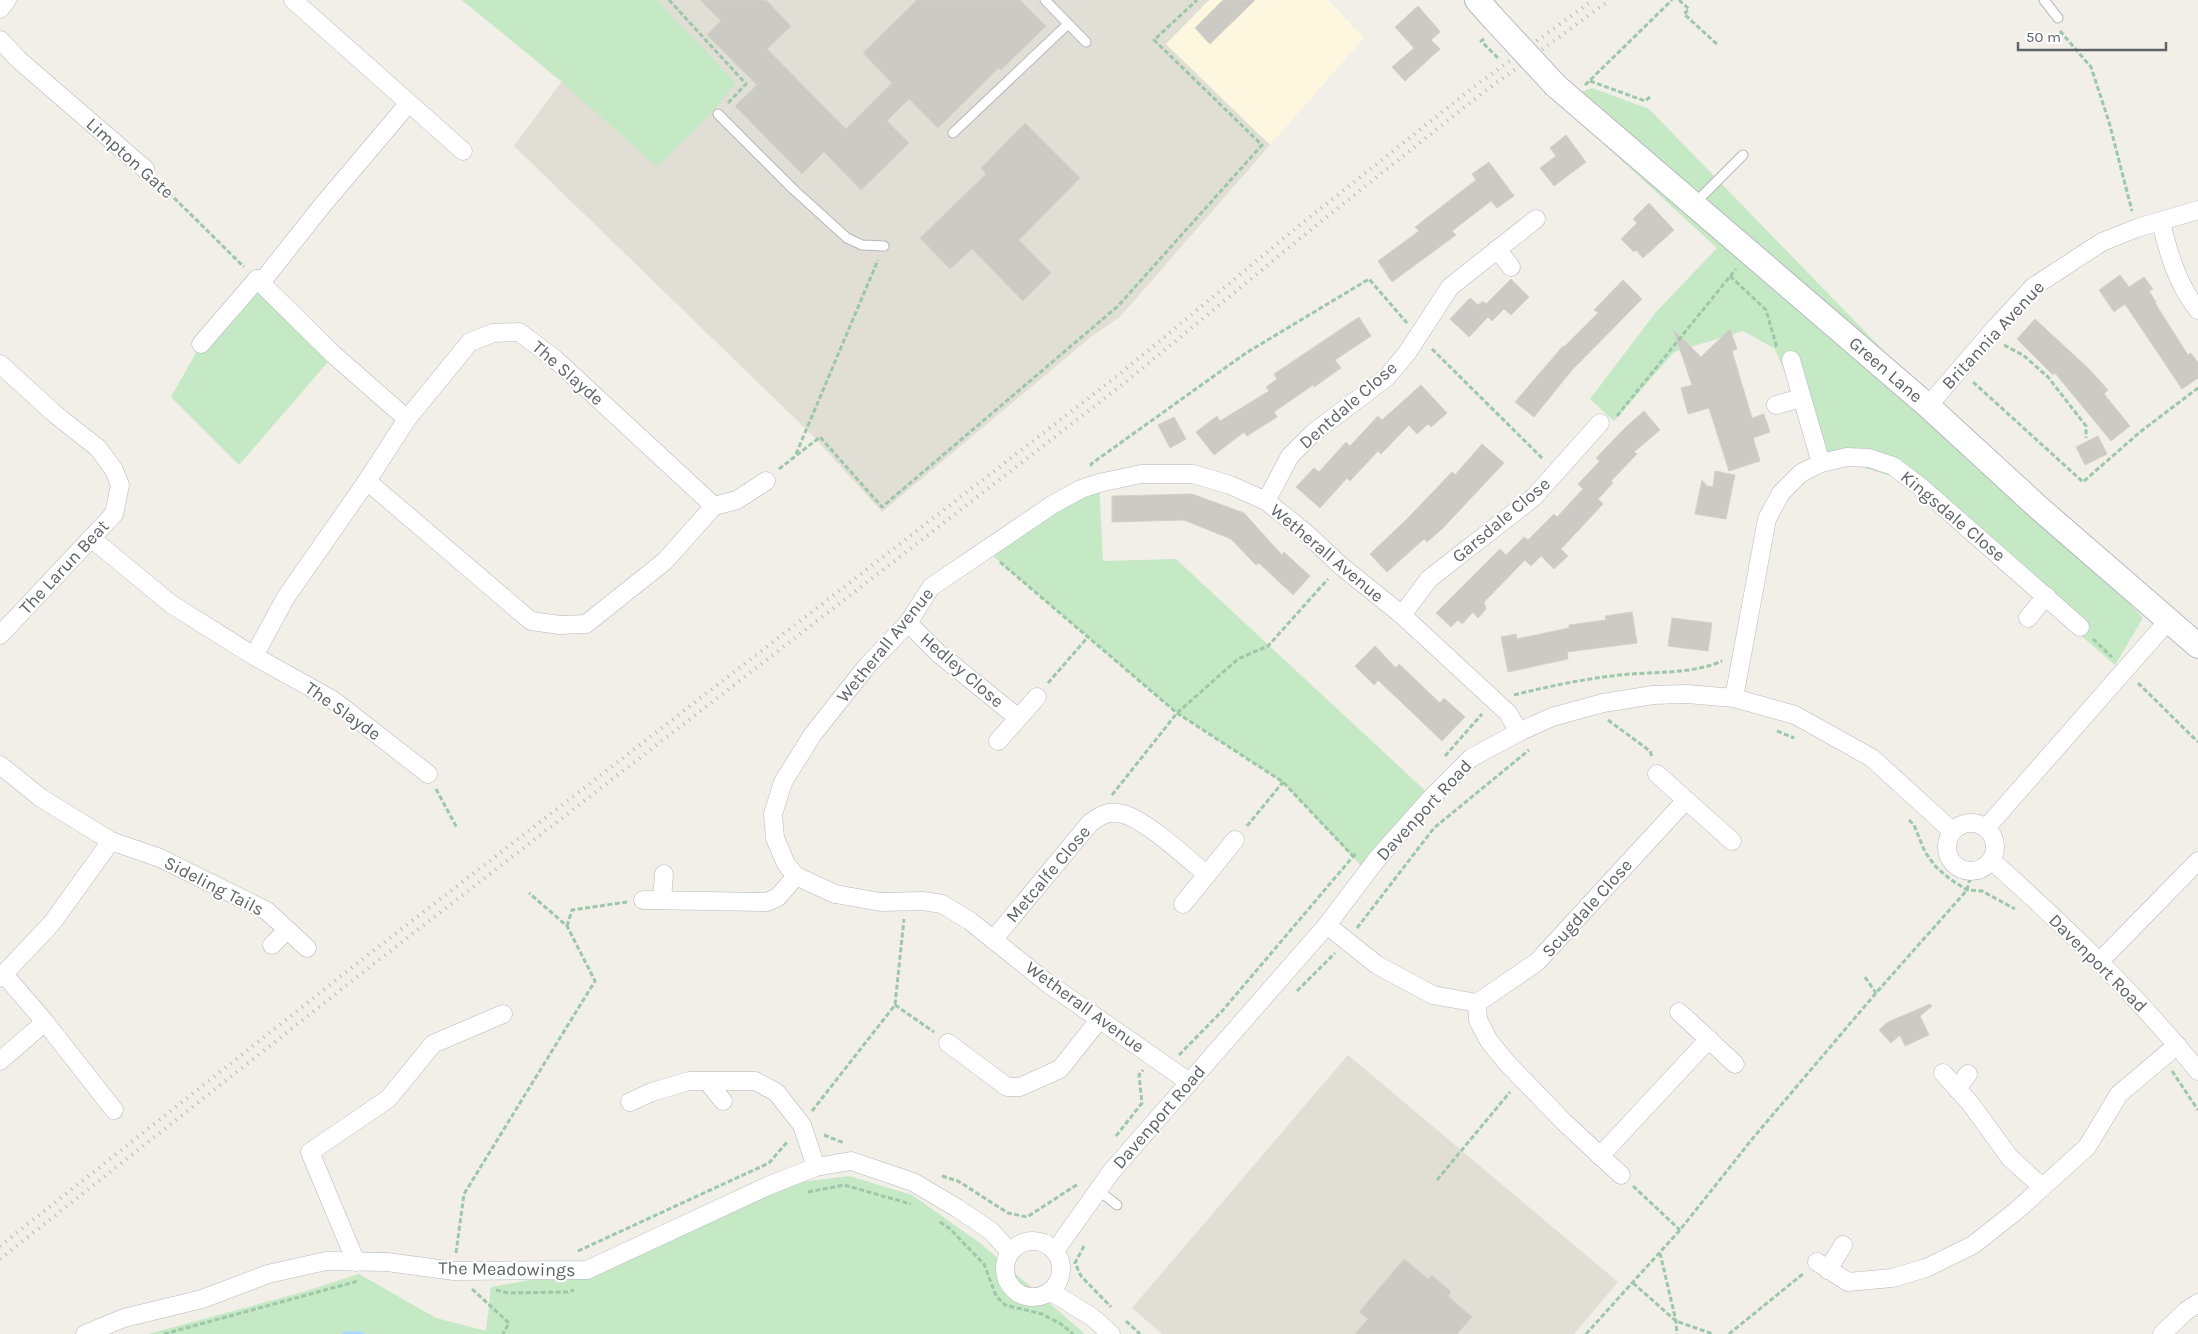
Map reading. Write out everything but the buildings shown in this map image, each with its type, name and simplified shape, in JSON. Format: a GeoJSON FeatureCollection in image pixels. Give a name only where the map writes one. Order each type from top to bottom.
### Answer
{"type":"FeatureCollection","features":[{"type":"Feature","properties":{"kind":"main road","name":"Green Lane"},"geometry":{"type":"LineString","coordinates":[[1476,0],[1563,92],[1928,406],[2039,508],[2198,646]]}},
{"type":"Feature","properties":{"kind":"street"},"geometry":{"type":"LineString","coordinates":[[0,9],[7,0]]}},
{"type":"Feature","properties":{"kind":"street"},"geometry":{"type":"LineString","coordinates":[[293,0],[463,151]]}},
{"type":"Feature","properties":{"kind":"street","name":"Limpton Gate"},"geometry":{"type":"LineString","coordinates":[[0,40],[19,60],[145,169]]}},
{"type":"Feature","properties":{"kind":"street"},"geometry":{"type":"LineString","coordinates":[[201,344],[257,279],[264,279],[408,104]]}},
{"type":"Feature","properties":{"kind":"street","name":"Britannia Avenue"},"geometry":{"type":"LineString","coordinates":[[1928,406],[1996,326],[2033,288],[2102,242],[2136,228],[2198,210]]}},
{"type":"Feature","properties":{"kind":"street","name":"Dentdale Close"},"geometry":{"type":"LineString","coordinates":[[1266,501],[1290,456],[1313,433],[1387,377],[1418,336],[1450,287],[1536,218]]}},
{"type":"Feature","properties":{"kind":"street"},"geometry":{"type":"LineString","coordinates":[[2160,222],[2185,290],[2198,310]]}},
{"type":"Feature","properties":{"kind":"street"},"geometry":{"type":"LineString","coordinates":[[1497,249],[1511,267]]}},
{"type":"Feature","properties":{"kind":"street"},"geometry":{"type":"LineString","coordinates":[[257,279],[334,355],[407,419]]}},
{"type":"Feature","properties":{"kind":"street","name":"The Slayde"},"geometry":{"type":"LineString","coordinates":[[254,656],[286,597],[367,481],[407,419],[470,342],[493,333],[520,332],[555,359],[714,506]]}},
{"type":"Feature","properties":{"kind":"street"},"geometry":{"type":"LineString","coordinates":[[1791,360],[1821,464]]}},
{"type":"Feature","properties":{"kind":"street","name":"The Larun Beat"},"geometry":{"type":"LineString","coordinates":[[0,364],[56,415],[98,448],[114,470],[120,485],[114,514],[0,635]]}},
{"type":"Feature","properties":{"kind":"street"},"geometry":{"type":"LineString","coordinates":[[1776,405],[1801,398]]}},
{"type":"Feature","properties":{"kind":"street","name":"Garsdale Close"},"geometry":{"type":"LineString","coordinates":[[1402,616],[1429,579],[1534,497],[1600,423]]}},
{"type":"Feature","properties":{"kind":"street","name":"Kingsdale Close"},"geometry":{"type":"LineString","coordinates":[[1734,698],[1766,519],[1781,493],[1801,473],[1821,464],[1846,457],[1869,458],[1893,466],[1922,488],[2080,627]]}},
{"type":"Feature","properties":{"kind":"street","name":"Wetherall Avenue"},"geometry":{"type":"LineString","coordinates":[[1189,1082],[1046,982],[970,921],[942,904],[923,901],[881,902],[835,894],[796,876],[786,864],[775,838],[773,814],[783,782],[825,719],[867,666],[908,623],[931,587],[1052,505],[1081,489],[1141,474],[1193,474],[1230,486],[1266,501],[1402,616],[1508,713],[1519,732]]}},
{"type":"Feature","properties":{"kind":"street"},"geometry":{"type":"LineString","coordinates":[[367,481],[532,621],[560,625],[586,624],[665,561],[714,506],[737,500],[766,481]]}},
{"type":"Feature","properties":{"kind":"street","name":"The Slayde"},"geometry":{"type":"LineString","coordinates":[[91,538],[171,604],[254,656],[333,700],[428,774]]}},
{"type":"Feature","properties":{"kind":"street"},"geometry":{"type":"LineString","coordinates":[[2028,618],[2046,596]]}},
{"type":"Feature","properties":{"kind":"street"},"geometry":{"type":"LineString","coordinates":[[1986,828],[2168,621]]}},
{"type":"Feature","properties":{"kind":"street","name":"Hedley Close"},"geometry":{"type":"LineString","coordinates":[[908,623],[938,653],[1017,717]]}},
{"type":"Feature","properties":{"kind":"street","name":"Davenport Road"},"geometry":{"type":"LineString","coordinates":[[1055,1251],[1111,1172],[1327,924],[1367,872],[1432,797],[1471,758],[1519,732],[1552,717],[1603,703],[1670,695],[1734,698],[1795,715],[1872,758],[1952,831]]}},
{"type":"Feature","properties":{"kind":"street","name":"Hedley Close"},"geometry":{"type":"LineString","coordinates":[[998,741],[1017,717],[1037,697]]}},
{"type":"Feature","properties":{"kind":"street","name":"Sideling Tails"},"geometry":{"type":"LineString","coordinates":[[0,765],[41,798],[111,841],[160,858],[266,911],[307,948]]}},
{"type":"Feature","properties":{"kind":"street"},"geometry":{"type":"LineString","coordinates":[[1657,774],[1732,841]]}},
{"type":"Feature","properties":{"kind":"street","name":"Scugdale Close"},"geometry":{"type":"LineString","coordinates":[[1477,1003],[1537,962],[1686,800]]}},
{"type":"Feature","properties":{"kind":"street","name":"Metcalfe Close"},"geometry":{"type":"LineString","coordinates":[[994,940],[1090,823],[1104,813],[1119,812],[1139,822],[1164,839],[1207,875]]}},
{"type":"Feature","properties":{"kind":"street"},"geometry":{"type":"LineString","coordinates":[[1976,823],[1986,828],[1993,837],[1995,849],[1991,860],[1982,868],[1972,871],[1957,868],[1946,851],[1947,840],[1952,831],[1962,824],[1976,823]]}},
{"type":"Feature","properties":{"kind":"street"},"geometry":{"type":"LineString","coordinates":[[1183,904],[1235,840]]}},
{"type":"Feature","properties":{"kind":"street"},"geometry":{"type":"LineString","coordinates":[[111,841],[52,923],[2,976],[45,1022],[114,1110]]}},
{"type":"Feature","properties":{"kind":"street","name":"Davenport Road"},"geometry":{"type":"LineString","coordinates":[[1991,860],[2100,961],[2177,1045],[2198,1071]]}},
{"type":"Feature","properties":{"kind":"street"},"geometry":{"type":"LineString","coordinates":[[2100,961],[2198,861]]}},
{"type":"Feature","properties":{"kind":"street"},"geometry":{"type":"LineString","coordinates":[[662,900],[664,874]]}},
{"type":"Feature","properties":{"kind":"street"},"geometry":{"type":"LineString","coordinates":[[643,900],[767,902],[778,897],[796,876]]}},
{"type":"Feature","properties":{"kind":"street"},"geometry":{"type":"LineString","coordinates":[[1327,924],[1377,965],[1433,996],[1477,1003],[1478,1020],[1488,1041],[1521,1078],[1621,1175]]}},
{"type":"Feature","properties":{"kind":"street"},"geometry":{"type":"LineString","coordinates":[[272,945],[287,930]]}},
{"type":"Feature","properties":{"kind":"street"},"geometry":{"type":"LineString","coordinates":[[1679,1012],[1735,1064]]}},
{"type":"Feature","properties":{"kind":"street"},"geometry":{"type":"LineString","coordinates":[[356,1262],[310,1152],[388,1099],[433,1044],[503,1014]]}},
{"type":"Feature","properties":{"kind":"street"},"geometry":{"type":"LineString","coordinates":[[948,1043],[1007,1087],[1020,1087],[1060,1069],[1099,1020]]}},
{"type":"Feature","properties":{"kind":"street"},"geometry":{"type":"LineString","coordinates":[[0,1061],[45,1022]]}},
{"type":"Feature","properties":{"kind":"street"},"geometry":{"type":"LineString","coordinates":[[1600,1156],[1709,1039]]}},
{"type":"Feature","properties":{"kind":"street"},"geometry":{"type":"LineString","coordinates":[[1843,1245],[1823,1266],[1848,1282],[1892,1278],[1926,1268],[1973,1246],[2016,1211],[2041,1186],[2087,1146],[2119,1094],[2177,1045]]}},
{"type":"Feature","properties":{"kind":"street"},"geometry":{"type":"LineString","coordinates":[[1942,1073],[1970,1103],[2010,1158],[2041,1186]]}},
{"type":"Feature","properties":{"kind":"street"},"geometry":{"type":"LineString","coordinates":[[1957,1089],[1968,1074]]}},
{"type":"Feature","properties":{"kind":"street"},"geometry":{"type":"LineString","coordinates":[[630,1102],[652,1092],[689,1081],[755,1081],[776,1092],[802,1125],[816,1167]]}},
{"type":"Feature","properties":{"kind":"street"},"geometry":{"type":"LineString","coordinates":[[706,1081],[723,1101]]}},
{"type":"Feature","properties":{"kind":"street","name":"The Meadowings"},"geometry":{"type":"LineString","coordinates":[[85,1334],[124,1318],[202,1299],[268,1274],[326,1261],[387,1262],[454,1271],[587,1270],[770,1185],[816,1167],[851,1161],[913,1182],[957,1208],[990,1231],[1010,1252]]}},
{"type":"Feature","properties":{"kind":"street"},"geometry":{"type":"LineString","coordinates":[[1032,1241],[1041,1242],[1055,1251],[1058,1257],[1061,1272],[1058,1282],[1050,1291],[1042,1296],[1030,1298],[1016,1292],[1008,1283],[1005,1274],[1004,1267],[1010,1252],[1020,1244],[1032,1241]]}},
{"type":"Feature","properties":{"kind":"street"},"geometry":{"type":"LineString","coordinates":[[1050,1291],[1092,1317],[1111,1334]]}},
{"type":"Feature","properties":{"kind":"street"},"geometry":{"type":"LineString","coordinates":[[2162,1334],[2186,1311],[2198,1303]]}},
{"type":"Feature","properties":{"kind":"lane"},"geometry":{"type":"LineString","coordinates":[[1045,0],[1086,42]]}},
{"type":"Feature","properties":{"kind":"lane"},"geometry":{"type":"LineString","coordinates":[[2044,0],[2057,22]]}},
{"type":"Feature","properties":{"kind":"lane"},"geometry":{"type":"LineString","coordinates":[[953,133],[1068,24]]}},
{"type":"Feature","properties":{"kind":"lane"},"geometry":{"type":"LineString","coordinates":[[718,114],[793,189],[847,238],[862,245],[884,246]]}},
{"type":"Feature","properties":{"kind":"lane"},"geometry":{"type":"LineString","coordinates":[[1694,204],[1743,155]]}},
{"type":"Feature","properties":{"kind":"lane"},"geometry":{"type":"LineString","coordinates":[[1098,1190],[1117,1205]]}},
{"type":"Feature","properties":{"kind":"path"},"geometry":{"type":"LineString","coordinates":[[668,0],[746,84],[718,114]]}},
{"type":"Feature","properties":{"kind":"path"},"geometry":{"type":"LineString","coordinates":[[766,481],[796,454],[820,438],[882,507],[1118,306],[1262,145],[1154,40],[1197,0]]}},
{"type":"Feature","properties":{"kind":"path"},"geometry":{"type":"LineString","coordinates":[[1563,92],[1590,81],[1672,0]]}},
{"type":"Feature","properties":{"kind":"path"},"geometry":{"type":"LineString","coordinates":[[1679,0],[1688,9],[1684,14],[1718,45]]}},
{"type":"Feature","properties":{"kind":"path"},"geometry":{"type":"LineString","coordinates":[[2057,22],[2091,68],[2109,122],[2136,228]]}},
{"type":"Feature","properties":{"kind":"path"},"geometry":{"type":"LineString","coordinates":[[1590,81],[1645,101],[1650,96]]}},
{"type":"Feature","properties":{"kind":"path","name":"Limpton Gate"},"geometry":{"type":"LineString","coordinates":[[145,169],[257,279]]}},
{"type":"Feature","properties":{"kind":"path"},"geometry":{"type":"LineString","coordinates":[[796,454],[884,246]]}},
{"type":"Feature","properties":{"kind":"path"},"geometry":{"type":"LineString","coordinates":[[1600,423],[1612,422],[1750,254]]}},
{"type":"Feature","properties":{"kind":"path"},"geometry":{"type":"LineString","coordinates":[[1730,276],[1766,310],[1780,357],[1791,360]]}},
{"type":"Feature","properties":{"kind":"path"},"geometry":{"type":"LineString","coordinates":[[1099,483],[1092,464],[1246,353],[1369,279],[1418,336],[1557,473]]}},
{"type":"Feature","properties":{"kind":"path"},"geometry":{"type":"LineString","coordinates":[[2009,338],[2003,345],[2023,355],[2048,377],[2086,426],[2086,438]]}},
{"type":"Feature","properties":{"kind":"path"},"geometry":{"type":"LineString","coordinates":[[1960,370],[2083,482],[2140,432],[2198,388]]}},
{"type":"Feature","properties":{"kind":"path"},"geometry":{"type":"LineString","coordinates":[[986,550],[1177,713],[1283,782],[1367,872]]}},
{"type":"Feature","properties":{"kind":"path"},"geometry":{"type":"LineString","coordinates":[[1090,823],[1177,713],[1238,659],[1268,646],[1340,565]]}},
{"type":"Feature","properties":{"kind":"path"},"geometry":{"type":"LineString","coordinates":[[1037,697],[1087,638]]}},
{"type":"Feature","properties":{"kind":"path"},"geometry":{"type":"LineString","coordinates":[[1603,703],[1608,721],[1650,751],[1657,774]]}},
{"type":"Feature","properties":{"kind":"path"},"geometry":{"type":"LineString","coordinates":[[1599,723],[1617,719]]}},
{"type":"Feature","properties":{"kind":"path"},"geometry":{"type":"LineString","coordinates":[[1776,730],[1803,741]]}},
{"type":"Feature","properties":{"kind":"path"},"geometry":{"type":"LineString","coordinates":[[1295,993],[1347,941],[1434,828],[1531,748]]}},
{"type":"Feature","properties":{"kind":"path"},"geometry":{"type":"LineString","coordinates":[[428,774],[457,828]]}},
{"type":"Feature","properties":{"kind":"path"},"geometry":{"type":"LineString","coordinates":[[1235,840],[1283,782]]}},
{"type":"Feature","properties":{"kind":"path"},"geometry":{"type":"LineString","coordinates":[[1908,818],[1914,825],[1925,852],[1936,867],[1950,880],[1967,890],[1982,891],[2021,914]]}},
{"type":"Feature","properties":{"kind":"path"},"geometry":{"type":"LineString","coordinates":[[1586,1334],[1680,1230],[1753,1138],[1876,993],[1967,890],[1972,871]]}},
{"type":"Feature","properties":{"kind":"path"},"geometry":{"type":"LineString","coordinates":[[454,1271],[464,1194],[595,981],[567,926],[529,893]]}},
{"type":"Feature","properties":{"kind":"path"},"geometry":{"type":"LineString","coordinates":[[567,926],[572,910],[643,900]]}},
{"type":"Feature","properties":{"kind":"path"},"geometry":{"type":"LineString","coordinates":[[802,1125],[896,1005],[906,901]]}},
{"type":"Feature","properties":{"kind":"path"},"geometry":{"type":"LineString","coordinates":[[1865,977],[1876,993]]}},
{"type":"Feature","properties":{"kind":"path"},"geometry":{"type":"LineString","coordinates":[[896,1005],[948,1043]]}},
{"type":"Feature","properties":{"kind":"path"},"geometry":{"type":"LineString","coordinates":[[2162,1057],[2198,1110]]}},
{"type":"Feature","properties":{"kind":"path"},"geometry":{"type":"LineString","coordinates":[[1436,1180],[1521,1078]]}},
{"type":"Feature","properties":{"kind":"path"},"geometry":{"type":"LineString","coordinates":[[1621,1175],[1680,1230]]}},
{"type":"Feature","properties":{"kind":"path"},"geometry":{"type":"LineString","coordinates":[[806,1192],[844,1185],[910,1203],[918,1208]]}},
{"type":"Feature","properties":{"kind":"path"},"geometry":{"type":"LineString","coordinates":[[934,1218],[949,1228],[984,1264],[996,1296],[1005,1305],[1042,1314],[1061,1324],[1073,1334]]}},
{"type":"Feature","properties":{"kind":"path"},"geometry":{"type":"LineString","coordinates":[[1084,1245],[1075,1263],[1081,1276],[1116,1312]]}},
{"type":"Feature","properties":{"kind":"path"},"geometry":{"type":"LineString","coordinates":[[1660,1253],[1676,1321],[1677,1334]]}},
{"type":"Feature","properties":{"kind":"path"},"geometry":{"type":"LineString","coordinates":[[1729,1334],[1823,1266]]}},
{"type":"Feature","properties":{"kind":"path"},"geometry":{"type":"LineString","coordinates":[[164,1334],[364,1280]]}},
{"type":"Feature","properties":{"kind":"path"},"geometry":{"type":"LineString","coordinates":[[1632,1282],[1676,1321],[1713,1334]]}},
{"type":"Feature","properties":{"kind":"path"},"geometry":{"type":"LineString","coordinates":[[474,1286],[466,1284],[509,1323],[503,1334]]}},
{"type":"Feature","properties":{"kind":"path"},"geometry":{"type":"LineString","coordinates":[[491,1289],[508,1293],[568,1292],[577,1289]]}},
{"type":"Feature","properties":{"kind":"path"},"geometry":{"type":"LineString","coordinates":[[1122,1317],[1140,1334]]}},
{"type":"Feature","properties":{"kind":"shaded area"},"geometry":{"type":"Polygon","coordinates":[[[462,0],[1209,0],[1166,44],[1270,145],[1120,317],[1092,336],[882,512],[813,436],[514,146],[562,81],[462,0]]]}},
{"type":"Feature","properties":{"kind":"shaded area"},"geometry":{"type":"Polygon","coordinates":[[[1209,0],[1328,0],[1364,38],[1270,145],[1165,44],[1209,0]]]}},
{"type":"Feature","properties":{"kind":"shaded area"},"geometry":{"type":"Polygon","coordinates":[[[1348,1055],[1618,1282],[1574,1334],[1162,1334],[1132,1308],[1348,1055]]]}},
{"type":"Feature","properties":{"kind":"green space"},"geometry":{"type":"Polygon","coordinates":[[[462,0],[657,0],[736,83],[707,118],[657,167],[562,82],[462,0]]]}},
{"type":"Feature","properties":{"kind":"green space"},"geometry":{"type":"Polygon","coordinates":[[[1592,88],[1649,109],[2143,618],[2115,665],[1900,479],[1824,455],[1774,348],[1743,331],[1674,352],[1614,421],[1590,399],[1656,312],[1717,248],[1557,101],[1592,88]]]}},
{"type":"Feature","properties":{"kind":"green space"},"geometry":{"type":"Polygon","coordinates":[[[257,279],[334,355],[239,465],[171,397],[201,344],[257,279]]]}},
{"type":"Feature","properties":{"kind":"green space"},"geometry":{"type":"Polygon","coordinates":[[[1099,483],[1103,561],[1176,559],[1432,797],[1367,872],[1283,782],[1177,713],[986,550],[1099,483]]]}},
{"type":"Feature","properties":{"kind":"green space"},"geometry":{"type":"Polygon","coordinates":[[[849,1176],[912,1195],[980,1243],[1085,1334],[148,1334],[303,1292],[359,1274],[436,1318],[486,1331],[491,1287],[574,1272],[801,1182],[849,1176]]]}},
{"type":"Feature","properties":{"kind":"waterway"},"geometry":{"type":"LineString","coordinates":[[345,1334],[361,1334]]}},
{"type":"Feature","properties":{"kind":"railway"},"geometry":{"type":"LineString","coordinates":[[0,1246],[364,958],[1121,373],[1301,224],[1475,86],[1593,0]]}},
{"type":"Feature","properties":{"kind":"railway"},"geometry":{"type":"LineString","coordinates":[[0,1259],[371,966],[1127,381],[1308,232],[1481,94],[1610,0]]}}]}
